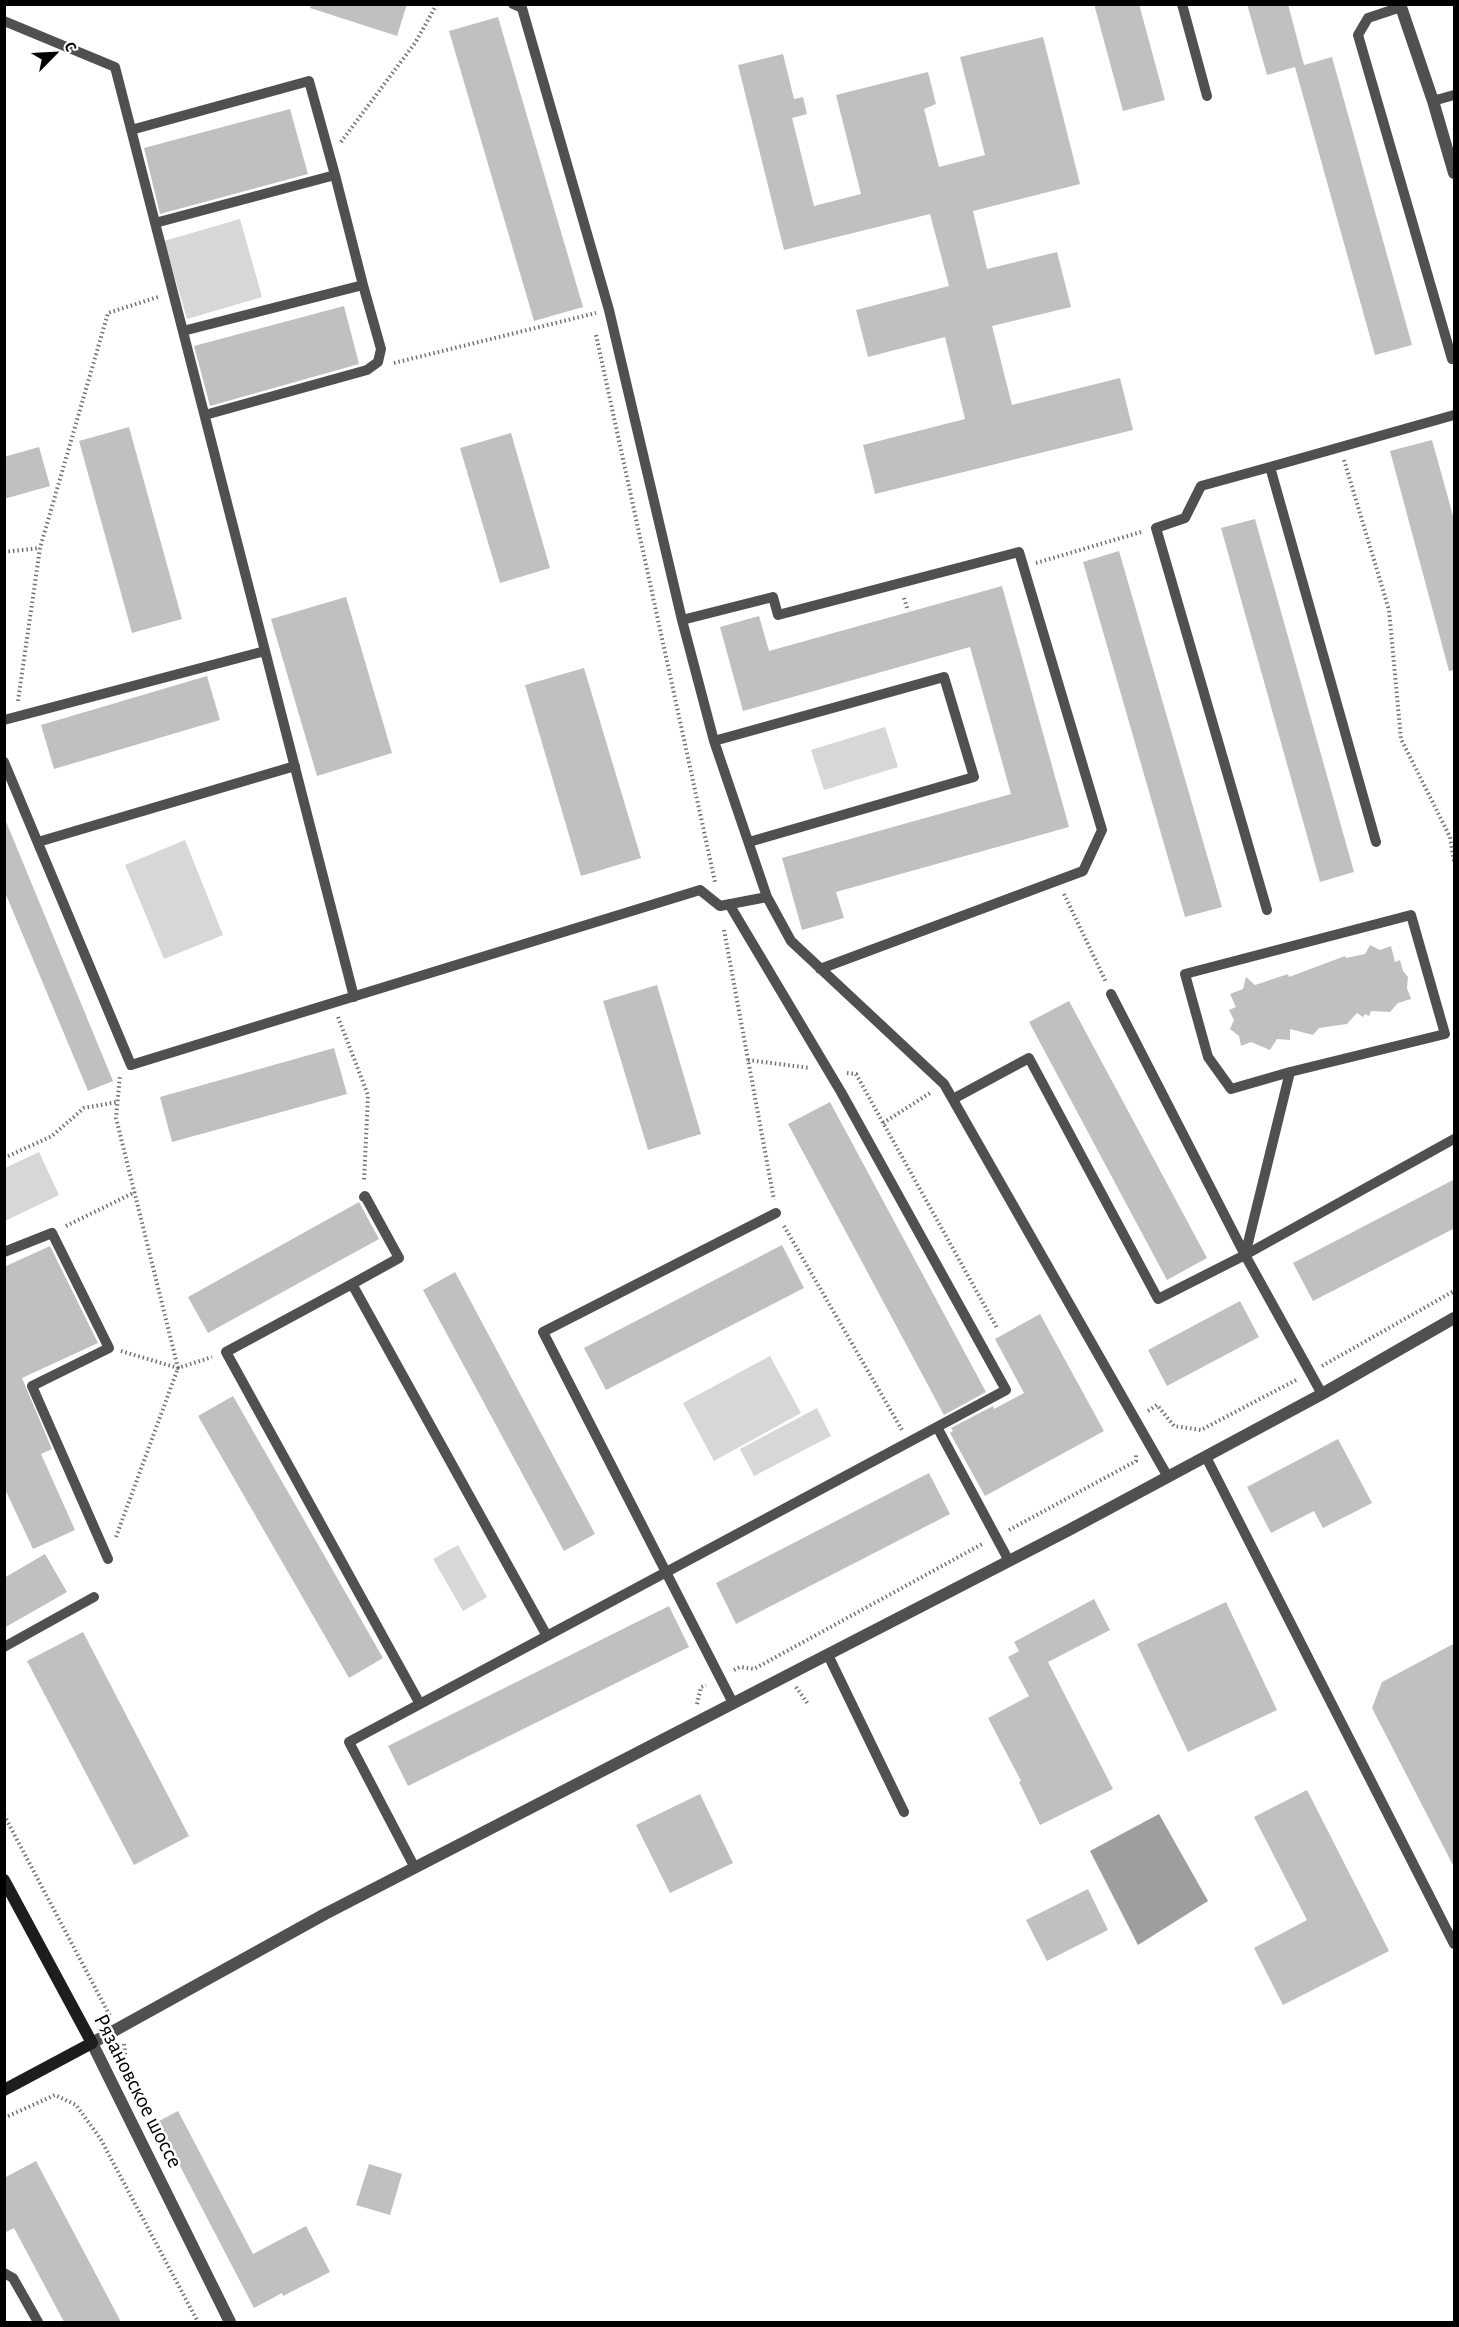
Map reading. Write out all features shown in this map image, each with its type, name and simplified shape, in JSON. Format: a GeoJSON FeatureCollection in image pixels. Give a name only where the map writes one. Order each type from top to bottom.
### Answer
{"type":"FeatureCollection","features":[{"type":"Feature","properties":{"kind":"main road","name":"Рязановское шоссе"},"geometry":{"type":"LineString","coordinates":[[4,1881],[92,2043]]}},
{"type":"Feature","properties":{"kind":"main road"},"geometry":{"type":"LineString","coordinates":[[4,2090],[92,2043]]}},
{"type":"Feature","properties":{"kind":"street"},"geometry":{"type":"LineString","coordinates":[[1400,6],[1455,173]]}},
{"type":"Feature","properties":{"kind":"street"},"geometry":{"type":"LineString","coordinates":[[92,2043],[326,1914],[1010,1561],[1206,1457],[1455,1318]]}},
{"type":"Feature","properties":{"kind":"street","name":"Рязановское шоссе"},"geometry":{"type":"LineString","coordinates":[[92,2043],[228,2322]]}},
{"type":"Feature","properties":{"kind":"lane"},"geometry":{"type":"LineString","coordinates":[[513,4],[522,8],[609,310],[682,620],[714,741],[767,897],[791,941],[944,1084],[1168,1477]]}},
{"type":"Feature","properties":{"kind":"lane"},"geometry":{"type":"LineString","coordinates":[[1182,4],[1207,96]]}},
{"type":"Feature","properties":{"kind":"lane"},"geometry":{"type":"LineString","coordinates":[[1400,6],[1368,18],[1358,35],[1452,359],[1455,358]]}},
{"type":"Feature","properties":{"kind":"lane"},"geometry":{"type":"LineString","coordinates":[[4,21],[115,67],[354,997]]}},
{"type":"Feature","properties":{"kind":"lane"},"geometry":{"type":"LineString","coordinates":[[131,130],[309,81],[381,349],[378,362],[367,370],[205,415]]}},
{"type":"Feature","properties":{"kind":"lane"},"geometry":{"type":"LineString","coordinates":[[1433,101],[1455,95]]}},
{"type":"Feature","properties":{"kind":"lane"},"geometry":{"type":"LineString","coordinates":[[155,223],[335,175]]}},
{"type":"Feature","properties":{"kind":"lane"},"geometry":{"type":"LineString","coordinates":[[183,331],[363,285]]}},
{"type":"Feature","properties":{"kind":"lane"},"geometry":{"type":"LineString","coordinates":[[1267,910],[1156,528],[1185,518],[1201,486],[1455,415]]}},
{"type":"Feature","properties":{"kind":"lane"},"geometry":{"type":"LineString","coordinates":[[1270,467],[1376,842]]}},
{"type":"Feature","properties":{"kind":"lane"},"geometry":{"type":"LineString","coordinates":[[682,620],[773,597],[778,615],[1019,552],[1102,830],[1083,871],[820,969]]}},
{"type":"Feature","properties":{"kind":"lane"},"geometry":{"type":"LineString","coordinates":[[10,718],[265,651]]}},
{"type":"Feature","properties":{"kind":"lane"},"geometry":{"type":"LineString","coordinates":[[714,741],[944,677],[974,777],[749,842]]}},
{"type":"Feature","properties":{"kind":"lane"},"geometry":{"type":"LineString","coordinates":[[4,762],[131,1065],[700,890],[724,905],[841,1092],[1006,1390],[349,1742],[415,1868]]}},
{"type":"Feature","properties":{"kind":"lane"},"geometry":{"type":"LineString","coordinates":[[38,842],[295,766]]}},
{"type":"Feature","properties":{"kind":"lane"},"geometry":{"type":"LineString","coordinates":[[724,905],[767,897]]}},
{"type":"Feature","properties":{"kind":"lane"},"geometry":{"type":"LineString","coordinates":[[1411,915],[1444,1034],[1290,1072],[1231,1089],[1208,1057],[1185,974],[1411,915]]}},
{"type":"Feature","properties":{"kind":"lane"},"geometry":{"type":"LineString","coordinates":[[1111,993],[1245,1255],[1322,1394]]}},
{"type":"Feature","properties":{"kind":"lane"},"geometry":{"type":"LineString","coordinates":[[953,1099],[1029,1059],[1158,1299],[1245,1255],[1455,1139]]}},
{"type":"Feature","properties":{"kind":"lane"},"geometry":{"type":"LineString","coordinates":[[1245,1255],[1290,1072]]}},
{"type":"Feature","properties":{"kind":"lane"},"geometry":{"type":"LineString","coordinates":[[364,1197],[399,1258],[226,1352],[420,1704]]}},
{"type":"Feature","properties":{"kind":"lane"},"geometry":{"type":"LineString","coordinates":[[734,1703],[543,1332],[776,1213]]}},
{"type":"Feature","properties":{"kind":"lane"},"geometry":{"type":"LineString","coordinates":[[4,1252],[52,1233],[109,1348],[32,1386],[108,1559]]}},
{"type":"Feature","properties":{"kind":"lane"},"geometry":{"type":"LineString","coordinates":[[352,1284],[547,1636]]}},
{"type":"Feature","properties":{"kind":"lane"},"geometry":{"type":"LineString","coordinates":[[937,1427],[1010,1561]]}},
{"type":"Feature","properties":{"kind":"lane"},"geometry":{"type":"LineString","coordinates":[[1206,1457],[1455,1944]]}},
{"type":"Feature","properties":{"kind":"lane"},"geometry":{"type":"LineString","coordinates":[[4,1647],[94,1597]]}},
{"type":"Feature","properties":{"kind":"lane"},"geometry":{"type":"LineString","coordinates":[[828,1655],[904,1812]]}},
{"type":"Feature","properties":{"kind":"lane"},"geometry":{"type":"LineString","coordinates":[[4,2273],[13,2278],[38,2322]]}},
{"type":"Feature","properties":{"kind":"path"},"geometry":{"type":"LineString","coordinates":[[330,157],[415,43],[437,4]]}},
{"type":"Feature","properties":{"kind":"path"},"geometry":{"type":"LineString","coordinates":[[10,718],[40,548],[108,313],[173,292]]}},
{"type":"Feature","properties":{"kind":"path"},"geometry":{"type":"LineString","coordinates":[[367,370],[609,310]]}},
{"type":"Feature","properties":{"kind":"path"},"geometry":{"type":"LineString","coordinates":[[592,314],[724,905],[776,1213],[909,1442]]}},
{"type":"Feature","properties":{"kind":"path"},"geometry":{"type":"LineString","coordinates":[[1340,447],[1389,610],[1401,739],[1450,837],[1455,861]]}},
{"type":"Feature","properties":{"kind":"path"},"geometry":{"type":"LineString","coordinates":[[1024,566],[1156,528]]}},
{"type":"Feature","properties":{"kind":"path"},"geometry":{"type":"LineString","coordinates":[[4,552],[40,548]]}},
{"type":"Feature","properties":{"kind":"path"},"geometry":{"type":"LineString","coordinates":[[1057,880],[1111,993]]}},
{"type":"Feature","properties":{"kind":"path"},"geometry":{"type":"LineString","coordinates":[[333,1004],[368,1095],[364,1197]]}},
{"type":"Feature","properties":{"kind":"path"},"geometry":{"type":"LineString","coordinates":[[108,1559],[178,1368],[116,1118],[119,1076],[131,1065]]}},
{"type":"Feature","properties":{"kind":"path"},"geometry":{"type":"LineString","coordinates":[[883,1123],[944,1084]]}},
{"type":"Feature","properties":{"kind":"path"},"geometry":{"type":"LineString","coordinates":[[4,1158],[52,1136],[84,1108],[117,1102]]}},
{"type":"Feature","properties":{"kind":"path"},"geometry":{"type":"LineString","coordinates":[[52,1233],[135,1192]]}},
{"type":"Feature","properties":{"kind":"path"},"geometry":{"type":"LineString","coordinates":[[109,1348],[178,1368],[226,1352]]}},
{"type":"Feature","properties":{"kind":"path"},"geometry":{"type":"LineString","coordinates":[[795,1686],[808,1704]]}},
{"type":"Feature","properties":{"kind":"path"},"geometry":{"type":"LineString","coordinates":[[123,2039],[128,2082]]}},
{"type":"Feature","properties":{"kind":"path"},"geometry":{"type":"LineString","coordinates":[[4,2118],[55,2095],[76,2105],[100,2138],[198,2322]]}},
{"type":"Feature","properties":{"kind":"shaded area"},"geometry":{"type":"Polygon","coordinates":[[[240,219],[262,297],[187,319],[164,241],[240,219]]]}},
{"type":"Feature","properties":{"kind":"shaded area"},"geometry":{"type":"Polygon","coordinates":[[[885,727],[898,767],[824,790],[811,750],[885,727]]]}},
{"type":"Feature","properties":{"kind":"shaded area"},"geometry":{"type":"Polygon","coordinates":[[[185,840],[223,935],[164,959],[125,865],[185,840]]]}},
{"type":"Feature","properties":{"kind":"shaded area"},"geometry":{"type":"Polygon","coordinates":[[[39,1152],[59,1195],[5,1221],[5,1168],[39,1152]]]}},
{"type":"Feature","properties":{"kind":"shaded area"},"geometry":{"type":"Polygon","coordinates":[[[770,1356],[801,1413],[714,1461],[683,1403],[770,1356]]]}},
{"type":"Feature","properties":{"kind":"shaded area"},"geometry":{"type":"Polygon","coordinates":[[[817,1408],[831,1436],[754,1476],[740,1449],[817,1408]]]}},
{"type":"Feature","properties":{"kind":"shaded area"},"geometry":{"type":"Polygon","coordinates":[[[458,1545],[487,1597],[463,1611],[433,1559],[458,1545]]]}},
{"type":"Feature","properties":{"kind":"shaded area"},"geometry":{"type":"Polygon","coordinates":[[[1159,1814],[1208,1901],[1138,1945],[1090,1851],[1159,1814]]]}},
{"type":"Feature","properties":{"kind":"building"},"geometry":{"type":"Polygon","coordinates":[[[311,4],[407,4],[397,36],[310,8],[311,4]]]}},
{"type":"Feature","properties":{"kind":"building"},"geometry":{"type":"Polygon","coordinates":[[[1094,4],[1139,4],[1165,100],[1123,111],[1094,4]]]}},
{"type":"Feature","properties":{"kind":"building"},"geometry":{"type":"Polygon","coordinates":[[[1247,4],[1288,4],[1304,65],[1332,57],[1412,345],[1375,355],[1295,67],[1267,75],[1247,4]]]}},
{"type":"Feature","properties":{"kind":"building"},"geometry":{"type":"Polygon","coordinates":[[[498,17],[583,307],[534,321],[449,31],[498,17]]]}},
{"type":"Feature","properties":{"kind":"building"},"geometry":{"type":"Polygon","coordinates":[[[1043,37],[1080,184],[973,211],[987,269],[1057,252],[1071,307],[992,326],[1012,405],[1120,378],[1133,430],[875,494],[863,445],[965,419],[945,337],[868,357],[856,310],[949,286],[930,214],[784,250],[738,65],[783,54],[794,99],[803,97],[807,114],[792,118],[814,206],[861,194],[836,95],[928,72],[936,104],[924,109],[939,167],[985,155],[960,57],[1043,37]]]}},
{"type":"Feature","properties":{"kind":"building"},"geometry":{"type":"Polygon","coordinates":[[[290,109],[308,174],[160,214],[144,148],[290,109]]]}},
{"type":"Feature","properties":{"kind":"building"},"geometry":{"type":"Polygon","coordinates":[[[344,306],[359,364],[210,406],[194,346],[344,306]]]}},
{"type":"Feature","properties":{"kind":"building"},"geometry":{"type":"Polygon","coordinates":[[[129,427],[182,619],[132,633],[79,441],[129,427]]]}},
{"type":"Feature","properties":{"kind":"building"},"geometry":{"type":"Polygon","coordinates":[[[511,433],[550,568],[500,583],[460,448],[511,433]]]}},
{"type":"Feature","properties":{"kind":"building"},"geometry":{"type":"Polygon","coordinates":[[[1432,440],[1455,523],[1455,670],[1449,671],[1390,451],[1432,440]]]}},
{"type":"Feature","properties":{"kind":"building"},"geometry":{"type":"Polygon","coordinates":[[[39,447],[50,486],[4,499],[4,457],[39,447]]]}},
{"type":"Feature","properties":{"kind":"building"},"geometry":{"type":"Polygon","coordinates":[[[1255,519],[1354,872],[1320,882],[1221,528],[1255,519]]]}},
{"type":"Feature","properties":{"kind":"building"},"geometry":{"type":"Polygon","coordinates":[[[1119,551],[1222,907],[1185,917],[1083,562],[1119,551]]]}},
{"type":"Feature","properties":{"kind":"building"},"geometry":{"type":"Polygon","coordinates":[[[1002,586],[1069,827],[836,892],[844,918],[802,930],[782,858],[1011,794],[970,647],[743,711],[720,627],[759,616],[769,651],[1002,586]]]}},
{"type":"Feature","properties":{"kind":"building"},"geometry":{"type":"Polygon","coordinates":[[[346,597],[392,753],[317,776],[271,619],[346,597]]]}},
{"type":"Feature","properties":{"kind":"building"},"geometry":{"type":"Polygon","coordinates":[[[584,668],[641,858],[581,876],[525,685],[584,668]]]}},
{"type":"Feature","properties":{"kind":"building"},"geometry":{"type":"Polygon","coordinates":[[[207,676],[220,720],[54,769],[41,725],[207,676]]]}},
{"type":"Feature","properties":{"kind":"building"},"geometry":{"type":"Polygon","coordinates":[[[5,819],[113,1081],[88,1091],[4,890],[5,819]]]}},
{"type":"Feature","properties":{"kind":"building"},"geometry":{"type":"Polygon","coordinates":[[[1370,945],[1380,950],[1391,946],[1395,962],[1400,960],[1403,971],[1408,977],[1407,988],[1411,999],[1398,1003],[1390,1012],[1371,1011],[1369,1016],[1365,1014],[1363,1017],[1357,1013],[1347,1024],[1319,1028],[1313,1035],[1290,1029],[1290,1040],[1277,1039],[1270,1050],[1251,1042],[1241,1046],[1239,1036],[1230,1029],[1234,1020],[1229,1010],[1236,1007],[1230,994],[1243,989],[1246,977],[1255,985],[1288,974],[1289,977],[1345,956],[1346,958],[1365,954],[1370,945]]]}},
{"type":"Feature","properties":{"kind":"building"},"geometry":{"type":"Polygon","coordinates":[[[657,985],[701,1134],[648,1150],[603,1001],[657,985]]]}},
{"type":"Feature","properties":{"kind":"building"},"geometry":{"type":"Polygon","coordinates":[[[1069,1001],[1207,1258],[1167,1280],[1029,1022],[1069,1001]]]}},
{"type":"Feature","properties":{"kind":"building"},"geometry":{"type":"Polygon","coordinates":[[[334,1048],[347,1094],[172,1142],[160,1097],[334,1048]]]}},
{"type":"Feature","properties":{"kind":"building"},"geometry":{"type":"Polygon","coordinates":[[[830,1102],[986,1392],[944,1415],[788,1124],[830,1102]]]}},
{"type":"Feature","properties":{"kind":"building"},"geometry":{"type":"Polygon","coordinates":[[[1455,1179],[1455,1228],[1313,1301],[1293,1263],[1455,1179]]]}},
{"type":"Feature","properties":{"kind":"building"},"geometry":{"type":"Polygon","coordinates":[[[359,1202],[379,1239],[208,1333],[188,1297],[359,1202]]]}},
{"type":"Feature","properties":{"kind":"building"},"geometry":{"type":"Polygon","coordinates":[[[782,1245],[804,1288],[606,1390],[584,1348],[782,1245]]]}},
{"type":"Feature","properties":{"kind":"building"},"geometry":{"type":"Polygon","coordinates":[[[50,1246],[98,1343],[22,1378],[52,1449],[41,1454],[75,1530],[33,1549],[4,1487],[4,1267],[50,1246]]]}},
{"type":"Feature","properties":{"kind":"building"},"geometry":{"type":"Polygon","coordinates":[[[455,1272],[595,1534],[564,1551],[423,1290],[455,1272]]]}},
{"type":"Feature","properties":{"kind":"building"},"geometry":{"type":"Polygon","coordinates":[[[1240,1301],[1259,1337],[1167,1386],[1148,1350],[1240,1301]]]}},
{"type":"Feature","properties":{"kind":"building"},"geometry":{"type":"Polygon","coordinates":[[[1040,1314],[1104,1431],[985,1496],[950,1433],[953,1431],[951,1428],[1024,1393],[995,1339],[1040,1314]]]}},
{"type":"Feature","properties":{"kind":"building"},"geometry":{"type":"Polygon","coordinates":[[[233,1396],[383,1658],[349,1678],[198,1416],[233,1396]]]}},
{"type":"Feature","properties":{"kind":"building"},"geometry":{"type":"Polygon","coordinates":[[[1338,1439],[1372,1503],[1323,1528],[1314,1511],[1271,1533],[1247,1487],[1338,1439]]]}},
{"type":"Feature","properties":{"kind":"building"},"geometry":{"type":"Polygon","coordinates":[[[929,1473],[950,1514],[736,1624],[716,1583],[929,1473]]]}},
{"type":"Feature","properties":{"kind":"building"},"geometry":{"type":"Polygon","coordinates":[[[45,1554],[67,1592],[4,1628],[4,1578],[45,1554]]]}},
{"type":"Feature","properties":{"kind":"building"},"geometry":{"type":"Polygon","coordinates":[[[1094,1599],[1110,1630],[1048,1662],[1113,1789],[1040,1825],[1019,1782],[1021,1781],[988,1718],[1029,1696],[1008,1657],[1019,1651],[1014,1642],[1094,1599]]]}},
{"type":"Feature","properties":{"kind":"building"},"geometry":{"type":"Polygon","coordinates":[[[1226,1602],[1277,1710],[1188,1752],[1137,1644],[1226,1602]]]}},
{"type":"Feature","properties":{"kind":"building"},"geometry":{"type":"Polygon","coordinates":[[[669,1606],[689,1647],[408,1786],[388,1746],[669,1606]]]}},
{"type":"Feature","properties":{"kind":"building"},"geometry":{"type":"Polygon","coordinates":[[[83,1632],[189,1836],[134,1865],[27,1661],[83,1632]]]}},
{"type":"Feature","properties":{"kind":"building"},"geometry":{"type":"Polygon","coordinates":[[[1455,1643],[1455,1869],[1372,1708],[1382,1682],[1455,1643]]]}},
{"type":"Feature","properties":{"kind":"building"},"geometry":{"type":"Polygon","coordinates":[[[1307,1790],[1389,1951],[1283,2005],[1254,1948],[1307,1920],[1254,1817],[1307,1790]]]}},
{"type":"Feature","properties":{"kind":"building"},"geometry":{"type":"Polygon","coordinates":[[[700,1794],[733,1863],[670,1893],[636,1825],[700,1794]]]}},
{"type":"Feature","properties":{"kind":"building"},"geometry":{"type":"Polygon","coordinates":[[[1088,1889],[1108,1930],[1047,1961],[1026,1920],[1088,1889]]]}},
{"type":"Feature","properties":{"kind":"building"},"geometry":{"type":"Polygon","coordinates":[[[178,2111],[253,2254],[306,2226],[330,2272],[254,2308],[157,2122],[178,2111]]]}},
{"type":"Feature","properties":{"kind":"building"},"geometry":{"type":"Polygon","coordinates":[[[36,2161],[121,2322],[64,2322],[14,2228],[4,2233],[4,2178],[36,2161]]]}},
{"type":"Feature","properties":{"kind":"building"},"geometry":{"type":"Polygon","coordinates":[[[369,2164],[402,2174],[390,2215],[356,2205],[369,2164]]]}}]}
